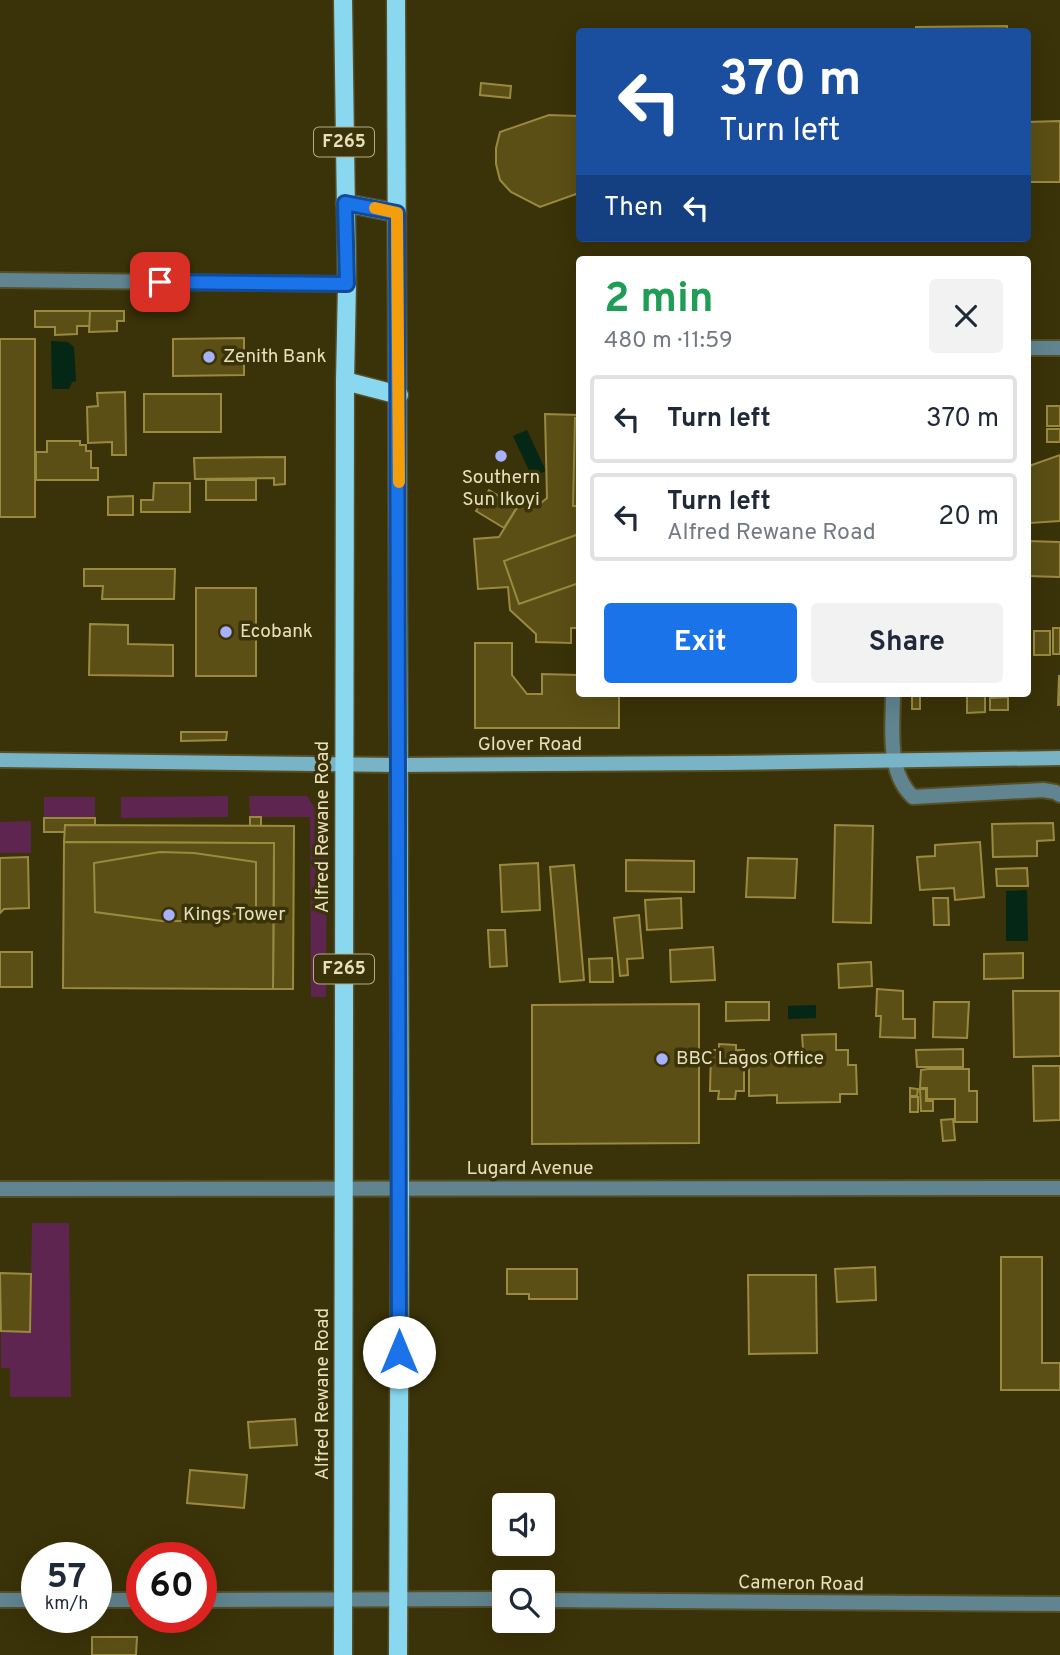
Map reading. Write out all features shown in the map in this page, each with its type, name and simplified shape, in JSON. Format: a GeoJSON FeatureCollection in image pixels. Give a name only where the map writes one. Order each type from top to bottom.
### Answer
{"type":"FeatureCollection","features":[{"type":"Feature","properties":{"kind":"main road","name":"Alfred Rewane Road"},"geometry":{"type":"LineString","coordinates":[[343,0],[347,284],[343,1655]]}},
{"type":"Feature","properties":{"kind":"main road","name":"F265"},"geometry":{"type":"LineString","coordinates":[[396,0],[400,1188],[398,1655]]}},
{"type":"Feature","properties":{"kind":"main road"},"geometry":{"type":"LineString","coordinates":[[345,203],[397,213]]}},
{"type":"Feature","properties":{"kind":"main road"},"geometry":{"type":"LineString","coordinates":[[345,381],[399,395]]}},
{"type":"Feature","properties":{"kind":"street"},"geometry":{"type":"LineString","coordinates":[[0,280],[347,284]]}},
{"type":"Feature","properties":{"kind":"street"},"geometry":{"type":"LineString","coordinates":[[1031,348],[1060,348]]}},
{"type":"Feature","properties":{"kind":"street"},"geometry":{"type":"LineString","coordinates":[[893,697],[894,761],[905,790],[913,797],[1043,790],[1060,795]]}},
{"type":"Feature","properties":{"kind":"street","name":"Glover Road"},"geometry":{"type":"LineString","coordinates":[[0,760],[397,765],[1060,758]]}},
{"type":"Feature","properties":{"kind":"street","name":"Lugard Avenue"},"geometry":{"type":"LineString","coordinates":[[0,1189],[1060,1188]]}},
{"type":"Feature","properties":{"kind":"street"},"geometry":{"type":"LineString","coordinates":[[217,1600],[492,1599]]}},
{"type":"Feature","properties":{"kind":"street"},"geometry":{"type":"LineString","coordinates":[[0,1600],[21,1600]]}},
{"type":"Feature","properties":{"kind":"street","name":"Cameron Road"},"geometry":{"type":"LineString","coordinates":[[555,1600],[1060,1604]]}},
{"type":"Feature","properties":{"kind":"shaded area"},"geometry":{"type":"Polygon","coordinates":[[[51,341],[68,342],[74,347],[76,381],[72,382],[69,389],[52,389],[51,341]]]}},
{"type":"Feature","properties":{"kind":"shaded area"},"geometry":{"type":"Polygon","coordinates":[[[527,430],[546,471],[532,477],[513,436],[527,430]]]}},
{"type":"Feature","properties":{"kind":"shaded area"},"geometry":{"type":"Polygon","coordinates":[[[228,796],[228,817],[121,818],[121,797],[228,796]]]}},
{"type":"Feature","properties":{"kind":"shaded area"},"geometry":{"type":"Polygon","coordinates":[[[249,796],[307,796],[327,826],[326,997],[311,997],[310,817],[250,817],[249,796]]]}},
{"type":"Feature","properties":{"kind":"shaded area"},"geometry":{"type":"Polygon","coordinates":[[[44,797],[95,797],[95,818],[44,818],[44,797]]]}},
{"type":"Feature","properties":{"kind":"shaded area"},"geometry":{"type":"Polygon","coordinates":[[[31,821],[31,853],[0,853],[0,822],[31,821]]]}},
{"type":"Feature","properties":{"kind":"shaded area"},"geometry":{"type":"Polygon","coordinates":[[[1027,890],[1028,941],[1006,941],[1006,891],[1027,890]]]}},
{"type":"Feature","properties":{"kind":"shaded area"},"geometry":{"type":"Polygon","coordinates":[[[816,1005],[816,1018],[788,1019],[788,1006],[816,1005]]]}},
{"type":"Feature","properties":{"kind":"shaded area"},"geometry":{"type":"Polygon","coordinates":[[[32,1223],[69,1223],[71,1397],[10,1397],[10,1368],[1,1368],[1,1331],[30,1331],[32,1223]]]}},
{"type":"Feature","properties":{"kind":"building"},"geometry":{"type":"Polygon","coordinates":[[[1007,26],[1007,28],[916,28],[1007,26]]]}},
{"type":"Feature","properties":{"kind":"building"},"geometry":{"type":"Polygon","coordinates":[[[481,83],[511,86],[510,98],[480,95],[481,83]]]}},
{"type":"Feature","properties":{"kind":"building"},"geometry":{"type":"Polygon","coordinates":[[[549,115],[576,116],[576,194],[540,207],[511,192],[500,180],[496,164],[500,132],[549,115]]]}},
{"type":"Feature","properties":{"kind":"building"},"geometry":{"type":"Polygon","coordinates":[[[1060,121],[1060,182],[1031,182],[1031,122],[1060,121]]]}},
{"type":"Feature","properties":{"kind":"building"},"geometry":{"type":"Polygon","coordinates":[[[35,311],[90,311],[90,326],[77,326],[77,334],[55,335],[55,327],[35,327],[35,311]]]}},
{"type":"Feature","properties":{"kind":"building"},"geometry":{"type":"Polygon","coordinates":[[[90,311],[124,311],[124,321],[117,321],[117,331],[89,332],[90,311]]]}},
{"type":"Feature","properties":{"kind":"building","name":"Zenith Bank"},"geometry":{"type":"Polygon","coordinates":[[[244,338],[244,375],[173,376],[173,339],[244,338]]]}},
{"type":"Feature","properties":{"kind":"building"},"geometry":{"type":"Polygon","coordinates":[[[0,339],[35,339],[35,517],[0,517],[0,339]]]}},
{"type":"Feature","properties":{"kind":"building"},"geometry":{"type":"Polygon","coordinates":[[[125,392],[126,455],[112,455],[112,442],[88,443],[87,407],[98,406],[97,393],[125,392]]]}},
{"type":"Feature","properties":{"kind":"building"},"geometry":{"type":"Polygon","coordinates":[[[144,394],[221,394],[221,432],[144,432],[144,394]]]}},
{"type":"Feature","properties":{"kind":"building"},"geometry":{"type":"Polygon","coordinates":[[[1047,406],[1060,406],[1060,426],[1047,426],[1047,406]]]}},
{"type":"Feature","properties":{"kind":"building"},"geometry":{"type":"Polygon","coordinates":[[[545,414],[576,415],[576,628],[571,628],[571,643],[536,642],[536,634],[510,610],[508,587],[478,589],[474,539],[499,537],[521,501],[526,499],[541,503],[547,498],[545,414]]]}},
{"type":"Feature","properties":{"kind":"building"},"geometry":{"type":"Polygon","coordinates":[[[575,418],[576,418],[576,506],[573,506],[575,418]]]}},
{"type":"Feature","properties":{"kind":"building"},"geometry":{"type":"Polygon","coordinates":[[[1047,429],[1060,429],[1060,442],[1047,442],[1047,429]]]}},
{"type":"Feature","properties":{"kind":"building"},"geometry":{"type":"Polygon","coordinates":[[[47,441],[80,441],[80,445],[86,445],[86,451],[91,451],[91,468],[98,468],[98,480],[36,480],[36,452],[47,452],[47,441]]]}},
{"type":"Feature","properties":{"kind":"building"},"geometry":{"type":"Polygon","coordinates":[[[1060,455],[1060,521],[1031,523],[1031,465],[1060,455]]]}},
{"type":"Feature","properties":{"kind":"building"},"geometry":{"type":"Polygon","coordinates":[[[285,457],[285,484],[274,485],[274,478],[195,479],[194,458],[285,457]]]}},
{"type":"Feature","properties":{"kind":"building"},"geometry":{"type":"Polygon","coordinates":[[[206,480],[256,480],[256,500],[206,500],[206,480]]]}},
{"type":"Feature","properties":{"kind":"building"},"geometry":{"type":"Polygon","coordinates":[[[154,483],[190,483],[190,512],[141,512],[141,500],[153,500],[154,483]]]}},
{"type":"Feature","properties":{"kind":"building"},"geometry":{"type":"Polygon","coordinates":[[[489,490],[517,507],[504,528],[476,511],[489,490]]]}},
{"type":"Feature","properties":{"kind":"building"},"geometry":{"type":"Polygon","coordinates":[[[133,496],[133,515],[108,515],[108,497],[133,496]]]}},
{"type":"Feature","properties":{"kind":"building"},"geometry":{"type":"Polygon","coordinates":[[[576,535],[576,584],[519,604],[504,561],[576,535]]]}},
{"type":"Feature","properties":{"kind":"building"},"geometry":{"type":"Polygon","coordinates":[[[1031,541],[1060,542],[1060,577],[1031,576],[1031,541]]]}},
{"type":"Feature","properties":{"kind":"building"},"geometry":{"type":"Polygon","coordinates":[[[84,569],[175,569],[174,599],[102,599],[103,586],[84,586],[84,569]]]}},
{"type":"Feature","properties":{"kind":"building","name":"Ecobank"},"geometry":{"type":"Polygon","coordinates":[[[196,588],[256,588],[256,676],[196,676],[196,588]]]}},
{"type":"Feature","properties":{"kind":"building"},"geometry":{"type":"Polygon","coordinates":[[[90,624],[128,625],[128,644],[173,645],[173,676],[89,675],[90,624]]]}},
{"type":"Feature","properties":{"kind":"building"},"geometry":{"type":"Polygon","coordinates":[[[1053,628],[1060,628],[1060,654],[1053,654],[1053,628]]]}},
{"type":"Feature","properties":{"kind":"building"},"geometry":{"type":"Polygon","coordinates":[[[1034,631],[1050,631],[1050,655],[1034,655],[1034,631]]]}},
{"type":"Feature","properties":{"kind":"building"},"geometry":{"type":"Polygon","coordinates":[[[475,643],[512,643],[512,675],[527,694],[542,694],[542,674],[576,675],[576,697],[619,697],[619,728],[475,728],[475,643]]]}},
{"type":"Feature","properties":{"kind":"building"},"geometry":{"type":"Polygon","coordinates":[[[1059,676],[1060,705],[1058,705],[1059,676]]]}},
{"type":"Feature","properties":{"kind":"building"},"geometry":{"type":"Polygon","coordinates":[[[912,697],[920,697],[920,709],[912,709],[912,697]]]}},
{"type":"Feature","properties":{"kind":"building"},"geometry":{"type":"Polygon","coordinates":[[[967,697],[985,697],[985,712],[967,713],[967,697]]]}},
{"type":"Feature","properties":{"kind":"building"},"geometry":{"type":"Polygon","coordinates":[[[1008,697],[1008,710],[990,710],[990,698],[1008,697]]]}},
{"type":"Feature","properties":{"kind":"building"},"geometry":{"type":"Polygon","coordinates":[[[181,732],[227,732],[226,740],[181,741],[181,732]]]}},
{"type":"Feature","properties":{"kind":"building"},"geometry":{"type":"Polygon","coordinates":[[[250,817],[261,817],[261,830],[250,830],[250,817]]]}},
{"type":"Feature","properties":{"kind":"building"},"geometry":{"type":"Polygon","coordinates":[[[44,818],[95,818],[95,832],[44,832],[44,818]]]}},
{"type":"Feature","properties":{"kind":"building"},"geometry":{"type":"Polygon","coordinates":[[[1053,823],[1054,840],[1037,841],[1037,856],[993,857],[992,824],[1053,823]]]}},
{"type":"Feature","properties":{"kind":"building"},"geometry":{"type":"Polygon","coordinates":[[[65,825],[294,826],[293,989],[273,989],[274,843],[64,842],[65,825]]]}},
{"type":"Feature","properties":{"kind":"building"},"geometry":{"type":"Polygon","coordinates":[[[835,825],[873,826],[871,923],[833,922],[835,825]]]}},
{"type":"Feature","properties":{"kind":"building","name":"Kings Tower"},"geometry":{"type":"Polygon","coordinates":[[[64,842],[274,843],[273,989],[63,988],[64,842]]]}},
{"type":"Feature","properties":{"kind":"building"},"geometry":{"type":"Polygon","coordinates":[[[980,842],[984,897],[955,900],[954,888],[920,890],[917,857],[935,856],[935,845],[980,842]]]}},
{"type":"Feature","properties":{"kind":"building"},"geometry":{"type":"Polygon","coordinates":[[[160,852],[194,853],[256,862],[256,910],[194,921],[162,921],[95,912],[94,863],[160,852]]]}},
{"type":"Feature","properties":{"kind":"building"},"geometry":{"type":"Polygon","coordinates":[[[28,857],[29,908],[4,909],[0,913],[0,858],[28,857]]]}},
{"type":"Feature","properties":{"kind":"building"},"geometry":{"type":"Polygon","coordinates":[[[748,858],[797,859],[795,898],[746,897],[748,858]]]}},
{"type":"Feature","properties":{"kind":"building"},"geometry":{"type":"Polygon","coordinates":[[[626,860],[694,861],[694,892],[626,891],[626,860]]]}},
{"type":"Feature","properties":{"kind":"building"},"geometry":{"type":"Polygon","coordinates":[[[538,863],[540,910],[502,912],[500,865],[538,863]]]}},
{"type":"Feature","properties":{"kind":"building"},"geometry":{"type":"Polygon","coordinates":[[[574,865],[584,980],[560,982],[550,867],[574,865]]]}},
{"type":"Feature","properties":{"kind":"building"},"geometry":{"type":"Polygon","coordinates":[[[1027,868],[1028,886],[997,886],[996,869],[1027,868]]]}},
{"type":"Feature","properties":{"kind":"building"},"geometry":{"type":"Polygon","coordinates":[[[681,898],[682,928],[647,930],[645,900],[681,898]]]}},
{"type":"Feature","properties":{"kind":"building"},"geometry":{"type":"Polygon","coordinates":[[[933,898],[948,898],[949,925],[934,925],[933,898]]]}},
{"type":"Feature","properties":{"kind":"building"},"geometry":{"type":"Polygon","coordinates":[[[639,915],[643,958],[627,959],[628,975],[620,976],[614,918],[639,915]]]}},
{"type":"Feature","properties":{"kind":"building"},"geometry":{"type":"Polygon","coordinates":[[[488,930],[505,930],[507,966],[490,967],[488,930]]]}},
{"type":"Feature","properties":{"kind":"building"},"geometry":{"type":"Polygon","coordinates":[[[713,947],[715,980],[671,982],[670,950],[713,947]]]}},
{"type":"Feature","properties":{"kind":"building"},"geometry":{"type":"Polygon","coordinates":[[[0,952],[32,952],[32,987],[0,987],[0,952]]]}},
{"type":"Feature","properties":{"kind":"building"},"geometry":{"type":"Polygon","coordinates":[[[1023,953],[1023,978],[984,979],[984,954],[1023,953]]]}},
{"type":"Feature","properties":{"kind":"building"},"geometry":{"type":"Polygon","coordinates":[[[612,958],[613,982],[590,982],[589,959],[612,958]]]}},
{"type":"Feature","properties":{"kind":"building"},"geometry":{"type":"Polygon","coordinates":[[[871,962],[872,986],[839,988],[838,964],[871,962]]]}},
{"type":"Feature","properties":{"kind":"building"},"geometry":{"type":"Polygon","coordinates":[[[877,989],[903,991],[903,1019],[915,1019],[915,1038],[880,1037],[881,1016],[876,1016],[877,989]]]}},
{"type":"Feature","properties":{"kind":"building"},"geometry":{"type":"Polygon","coordinates":[[[1013,991],[1060,991],[1060,1056],[1014,1057],[1013,991]]]}},
{"type":"Feature","properties":{"kind":"building"},"geometry":{"type":"Polygon","coordinates":[[[726,1002],[769,1002],[769,1020],[726,1021],[726,1002]]]}},
{"type":"Feature","properties":{"kind":"building"},"geometry":{"type":"Polygon","coordinates":[[[934,1002],[969,1002],[967,1038],[933,1037],[934,1002]]]}},
{"type":"Feature","properties":{"kind":"building"},"geometry":{"type":"Polygon","coordinates":[[[699,1004],[699,1143],[532,1144],[532,1005],[699,1004]]]}},
{"type":"Feature","properties":{"kind":"building"},"geometry":{"type":"Polygon","coordinates":[[[836,1034],[836,1050],[848,1050],[848,1065],[856,1065],[857,1094],[840,1094],[840,1102],[777,1103],[777,1095],[749,1096],[749,1055],[777,1054],[777,1061],[796,1061],[796,1049],[803,1049],[802,1035],[836,1034]]]}},
{"type":"Feature","properties":{"kind":"building"},"geometry":{"type":"Polygon","coordinates":[[[719,1044],[736,1045],[736,1050],[744,1050],[744,1091],[736,1091],[735,1099],[718,1099],[719,1091],[710,1091],[711,1050],[719,1050],[719,1044]]]}},
{"type":"Feature","properties":{"kind":"building"},"geometry":{"type":"Polygon","coordinates":[[[963,1049],[963,1067],[917,1067],[916,1050],[963,1049]]]}},
{"type":"Feature","properties":{"kind":"building"},"geometry":{"type":"Polygon","coordinates":[[[1033,1066],[1060,1066],[1060,1120],[1034,1121],[1033,1066]]]}},
{"type":"Feature","properties":{"kind":"building"},"geometry":{"type":"Polygon","coordinates":[[[969,1069],[969,1091],[977,1091],[977,1122],[955,1122],[955,1099],[927,1099],[927,1088],[920,1088],[921,1070],[969,1069]]]}},
{"type":"Feature","properties":{"kind":"building"},"geometry":{"type":"Polygon","coordinates":[[[910,1088],[918,1089],[917,1096],[910,1096],[910,1088]]]}},
{"type":"Feature","properties":{"kind":"building"},"geometry":{"type":"Polygon","coordinates":[[[920,1089],[926,1089],[926,1101],[933,1101],[933,1111],[921,1111],[920,1089]]]}},
{"type":"Feature","properties":{"kind":"building"},"geometry":{"type":"Polygon","coordinates":[[[910,1097],[918,1097],[918,1112],[910,1112],[910,1097]]]}},
{"type":"Feature","properties":{"kind":"building"},"geometry":{"type":"Polygon","coordinates":[[[953,1119],[955,1140],[943,1141],[941,1120],[953,1119]]]}},
{"type":"Feature","properties":{"kind":"building"},"geometry":{"type":"Polygon","coordinates":[[[1001,1257],[1042,1257],[1042,1363],[1060,1363],[1060,1390],[1001,1390],[1001,1257]]]}},
{"type":"Feature","properties":{"kind":"building"},"geometry":{"type":"Polygon","coordinates":[[[875,1267],[876,1300],[837,1302],[835,1269],[875,1267]]]}},
{"type":"Feature","properties":{"kind":"building"},"geometry":{"type":"Polygon","coordinates":[[[507,1269],[577,1269],[577,1299],[529,1299],[529,1294],[507,1294],[507,1269]]]}},
{"type":"Feature","properties":{"kind":"building"},"geometry":{"type":"Polygon","coordinates":[[[0,1273],[31,1274],[30,1332],[1,1331],[0,1273]]]}},
{"type":"Feature","properties":{"kind":"building"},"geometry":{"type":"Polygon","coordinates":[[[748,1275],[816,1275],[817,1353],[749,1354],[748,1275]]]}},
{"type":"Feature","properties":{"kind":"building"},"geometry":{"type":"Polygon","coordinates":[[[295,1419],[297,1445],[250,1448],[248,1422],[295,1419]]]}},
{"type":"Feature","properties":{"kind":"building"},"geometry":{"type":"Polygon","coordinates":[[[190,1470],[247,1475],[244,1508],[187,1503],[190,1470]]]}},
{"type":"Feature","properties":{"kind":"building"},"geometry":{"type":"Polygon","coordinates":[[[92,1637],[137,1637],[136,1655],[92,1655],[92,1637]]]}},
{"type":"Feature","properties":{"kind":"slow traffic"},"geometry":{"type":"LineString","coordinates":[[375,208],[397,213],[399,482]]}},
{"type":"Feature","properties":{"kind":"place","name":"Zenith Bank"},"geometry":{"type":"Point","coordinates":[209,357]}},
{"type":"Feature","properties":{"kind":"place","name":"Southern Sun Ikoyi"},"geometry":{"type":"Point","coordinates":[501,456]}},
{"type":"Feature","properties":{"kind":"place","name":"Ecobank"},"geometry":{"type":"Point","coordinates":[226,632]}},
{"type":"Feature","properties":{"kind":"place","name":"Kings Tower"},"geometry":{"type":"Point","coordinates":[169,915]}},
{"type":"Feature","properties":{"kind":"place","name":"BBC Lagos Office"},"geometry":{"type":"Point","coordinates":[662,1059]}},
{"type":"Feature","properties":{"kind":"route"},"geometry":{"type":"LineString","coordinates":[[160,282],[347,284],[345,203],[397,213],[399,1352]]}}]}
